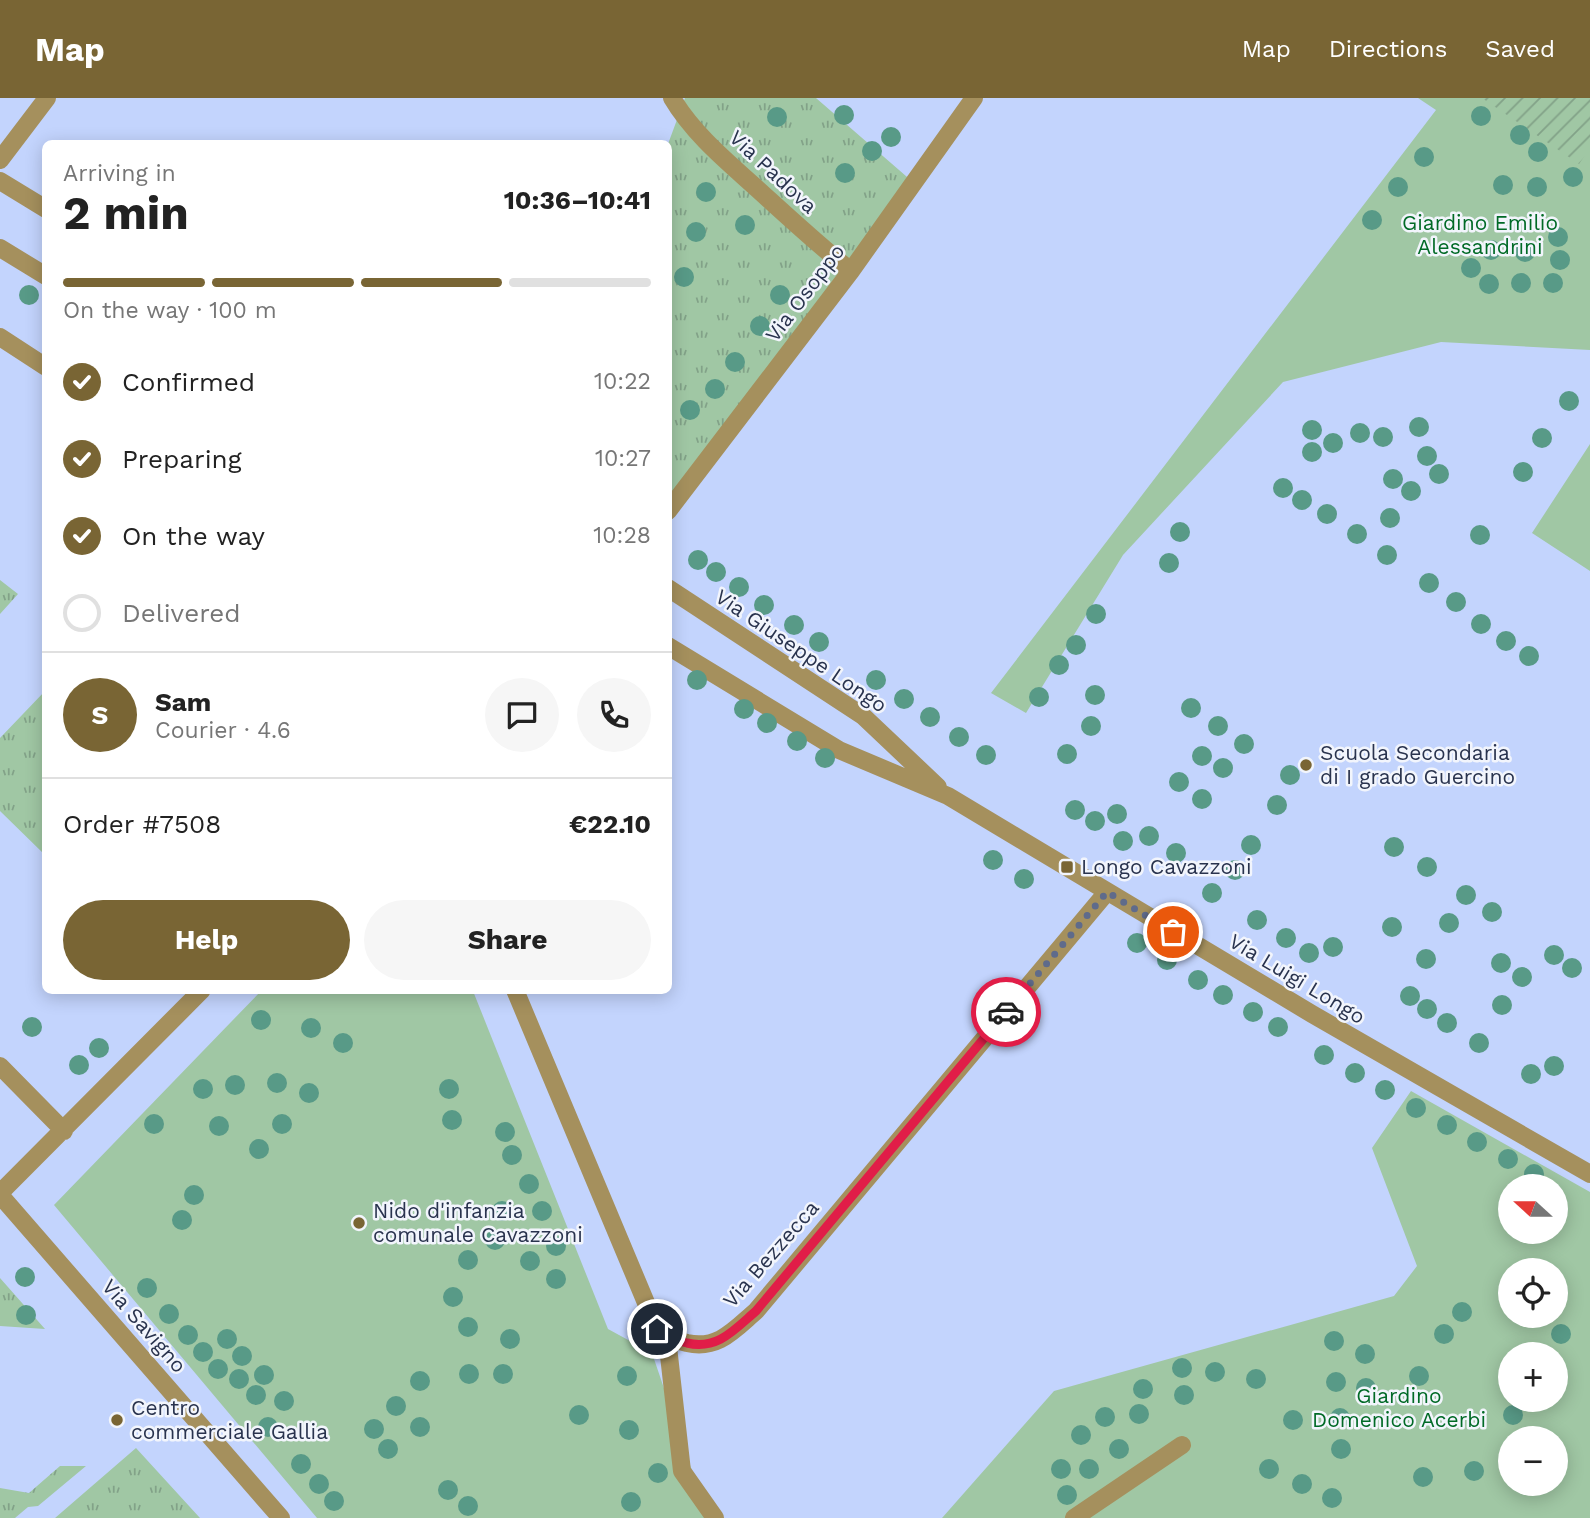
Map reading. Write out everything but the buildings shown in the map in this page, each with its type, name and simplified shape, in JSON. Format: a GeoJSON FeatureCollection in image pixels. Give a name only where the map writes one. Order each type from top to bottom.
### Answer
{"type":"FeatureCollection","features":[{"type":"Feature","properties":{"kind":"street","name":"Via Osoppo"},"geometry":{"type":"LineString","coordinates":[[672,506],[851,271],[974,98]]}},
{"type":"Feature","properties":{"kind":"street"},"geometry":{"type":"LineString","coordinates":[[0,160],[38,101]]}},
{"type":"Feature","properties":{"kind":"street","name":"Via Padova"},"geometry":{"type":"LineString","coordinates":[[679,103],[716,151],[851,271]]}},
{"type":"Feature","properties":{"kind":"street"},"geometry":{"type":"LineString","coordinates":[[0,181],[42,207]]}},
{"type":"Feature","properties":{"kind":"street"},"geometry":{"type":"LineString","coordinates":[[0,248],[42,274]]}},
{"type":"Feature","properties":{"kind":"street"},"geometry":{"type":"LineString","coordinates":[[0,337],[42,364]]}},
{"type":"Feature","properties":{"kind":"street","name":"Via Giuseppe Longo"},"geometry":{"type":"LineString","coordinates":[[672,591],[863,716],[948,796]]}},
{"type":"Feature","properties":{"kind":"street"},"geometry":{"type":"LineString","coordinates":[[672,648],[839,750],[948,796]]}},
{"type":"Feature","properties":{"kind":"street","name":"Via Luigi Longo"},"geometry":{"type":"LineString","coordinates":[[948,796],[1436,1087],[1590,1174]]}},
{"type":"Feature","properties":{"kind":"street","name":"Via Bezzecca"},"geometry":{"type":"LineString","coordinates":[[667,1338],[702,1346],[726,1337],[756,1311],[1107,892]]}},
{"type":"Feature","properties":{"kind":"street"},"geometry":{"type":"LineString","coordinates":[[0,1194],[198,994]]}},
{"type":"Feature","properties":{"kind":"street"},"geometry":{"type":"LineString","coordinates":[[517,994],[657,1329],[667,1338],[682,1471],[715,1518]]}},
{"type":"Feature","properties":{"kind":"street"},"geometry":{"type":"LineString","coordinates":[[0,1066],[64,1131]]}},
{"type":"Feature","properties":{"kind":"street","name":"Via Savigno"},"geometry":{"type":"LineString","coordinates":[[0,1194],[281,1518]]}},
{"type":"Feature","properties":{"kind":"street"},"geometry":{"type":"LineString","coordinates":[[1074,1518],[1182,1445]]}},
{"type":"Feature","properties":{"kind":"green space"},"geometry":{"type":"Polygon","coordinates":[[[685,98],[816,98],[914,183],[672,507],[672,140],[669,140],[685,98]]]}},
{"type":"Feature","properties":{"kind":"green space","name":"Giardino Emilio Alessandrini"},"geometry":{"type":"Polygon","coordinates":[[[1418,98],[1590,98],[1590,350],[1441,342],[1283,382],[1123,555],[1026,713],[991,693],[1436,110],[1418,98]]]}},
{"type":"Feature","properties":{"kind":"green space"},"geometry":{"type":"Polygon","coordinates":[[[1482,98],[1590,98],[1590,148],[1579,164],[1482,98]]]}},
{"type":"Feature","properties":{"kind":"green space"},"geometry":{"type":"Polygon","coordinates":[[[1590,444],[1590,571],[1532,533],[1590,444]]]}},
{"type":"Feature","properties":{"kind":"green space"},"geometry":{"type":"Polygon","coordinates":[[[0,580],[18,594],[0,614],[0,580]]]}},
{"type":"Feature","properties":{"kind":"green space"},"geometry":{"type":"Polygon","coordinates":[[[42,694],[42,852],[0,811],[0,738],[42,694]]]}},
{"type":"Feature","properties":{"kind":"green space"},"geometry":{"type":"Polygon","coordinates":[[[258,994],[474,994],[608,1329],[652,1353],[708,1518],[317,1518],[54,1205],[258,994]]]}},
{"type":"Feature","properties":{"kind":"green space","name":"Giardino Domenico Acerbi"},"geometry":{"type":"Polygon","coordinates":[[[1411,1091],[1558,1174],[1498,1174],[1498,1244],[1568,1244],[1568,1180],[1590,1192],[1590,1518],[942,1518],[1054,1391],[1394,1296],[1417,1266],[1372,1148],[1411,1091]]]}},
{"type":"Feature","properties":{"kind":"green space"},"geometry":{"type":"Polygon","coordinates":[[[0,1278],[45,1329],[0,1326],[0,1278]]]}},
{"type":"Feature","properties":{"kind":"green space"},"geometry":{"type":"Polygon","coordinates":[[[136,1448],[200,1518],[55,1518],[136,1448]]]}},
{"type":"Feature","properties":{"kind":"green space"},"geometry":{"type":"Polygon","coordinates":[[[60,1466],[86,1466],[38,1506],[28,1507],[15,1518],[0,1518],[0,1488],[29,1493],[60,1466]]]}},
{"type":"Feature","properties":{"kind":"way so far"},"geometry":{"type":"LineString","coordinates":[[1006,1012],[1107,892],[1173,932]]}},
{"type":"Feature","properties":{"kind":"place","name":"Scuola Secondaria di I grado Guercino"},"geometry":{"type":"Point","coordinates":[1306,765]}},
{"type":"Feature","properties":{"kind":"place","name":"Longo Cavazzoni"},"geometry":{"type":"Point","coordinates":[1067,867]}},
{"type":"Feature","properties":{"kind":"place","name":"Nido d'infanzia comunale Cavazzoni"},"geometry":{"type":"Point","coordinates":[359,1223]}},
{"type":"Feature","properties":{"kind":"place","name":"Centro commerciale Gallia"},"geometry":{"type":"Point","coordinates":[117,1420]}},
{"type":"Feature","properties":{"kind":"route"},"geometry":{"type":"LineString","coordinates":[[657,1329],[667,1338],[702,1346],[726,1337],[756,1311],[1006,1012]]}}]}
